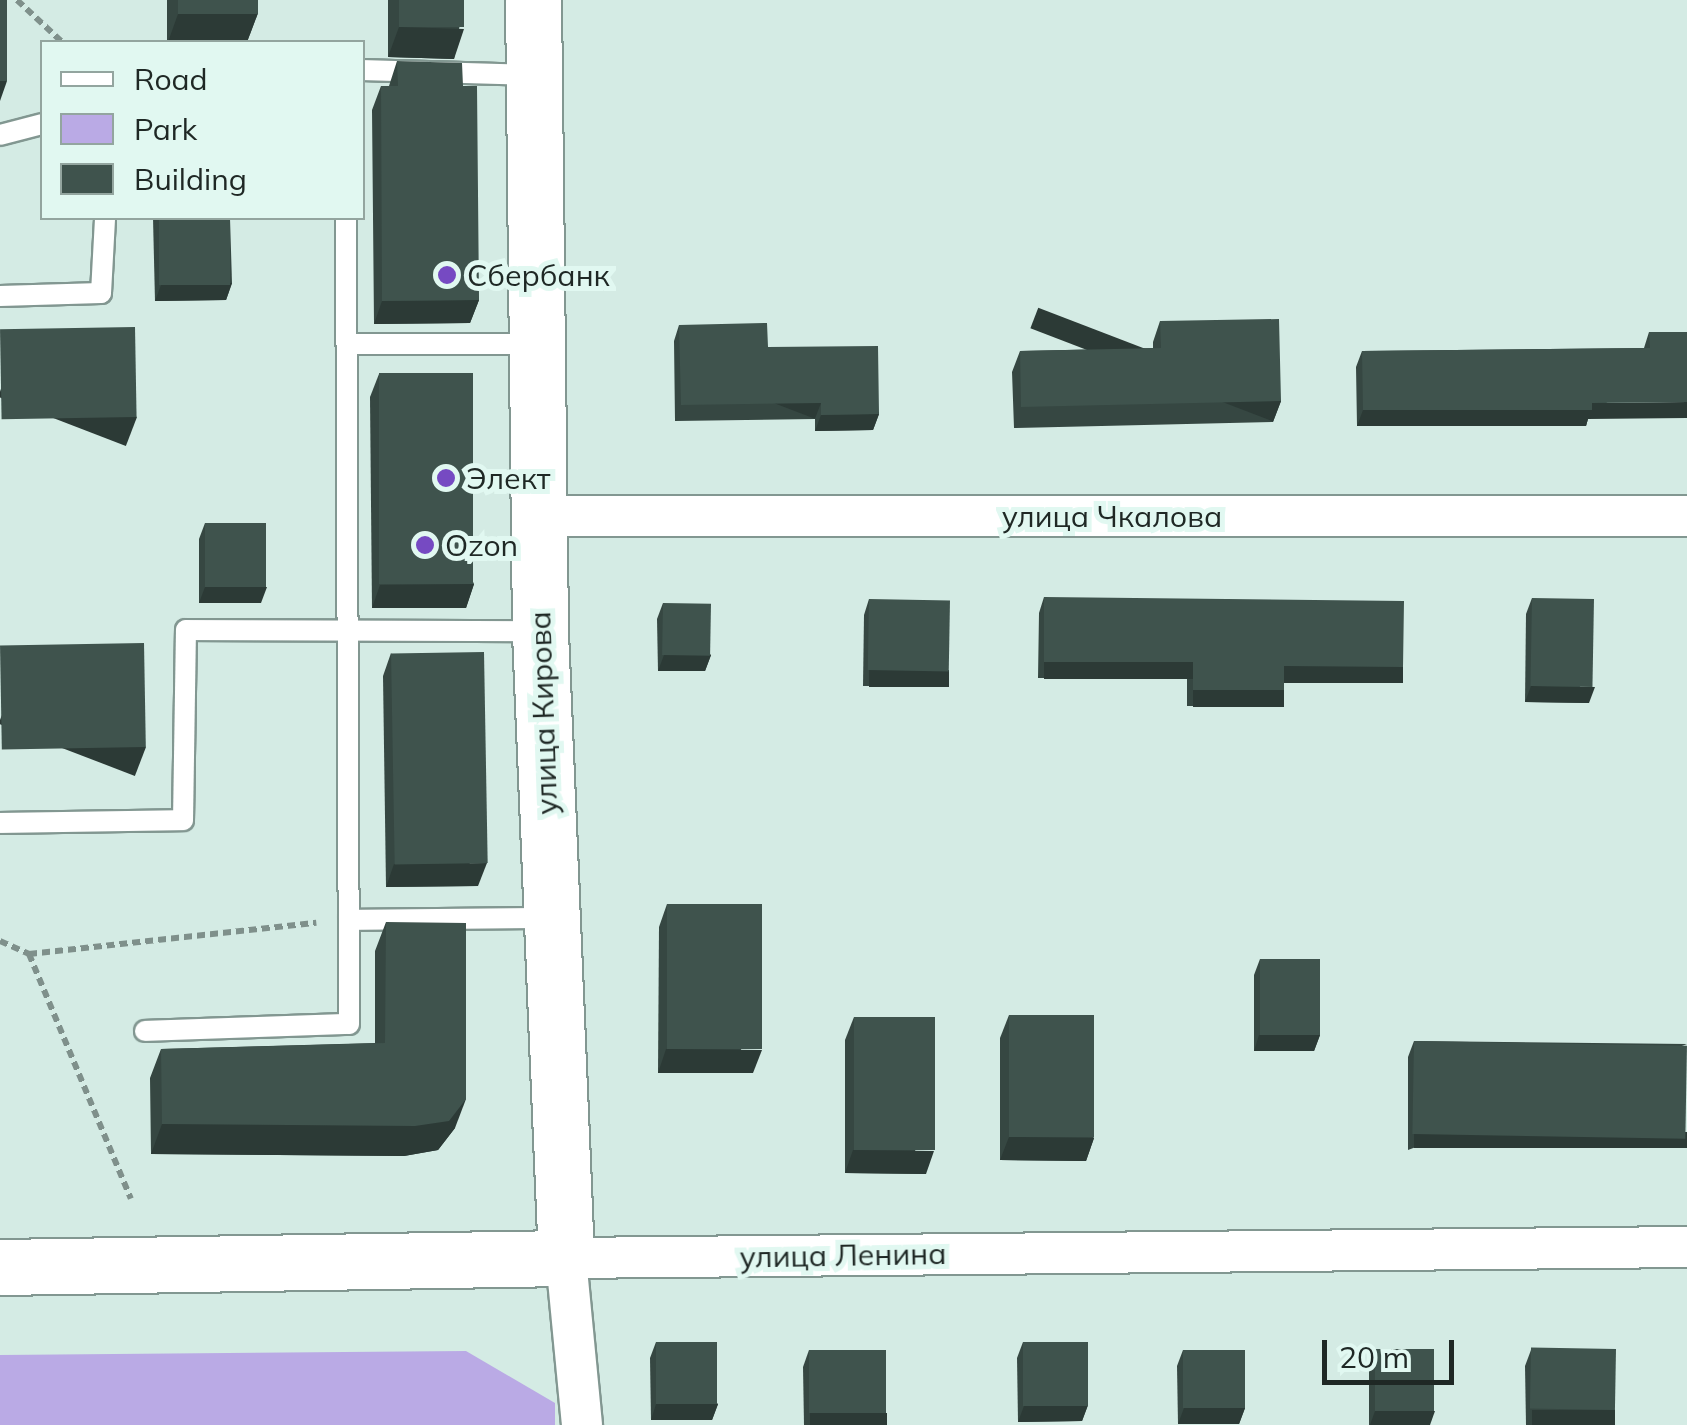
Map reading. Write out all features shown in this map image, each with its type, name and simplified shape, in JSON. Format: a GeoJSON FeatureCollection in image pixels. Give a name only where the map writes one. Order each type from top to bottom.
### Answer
{"type":"FeatureCollection","features":[{"type":"Feature","properties":{"kind":"street","name":"улица Кирова"},"geometry":{"type":"LineString","coordinates":[[534,0],[540,632],[566,1258],[582,1425]]}},
{"type":"Feature","properties":{"kind":"street","name":"улица Чкалова"},"geometry":{"type":"LineString","coordinates":[[538,516],[1687,516]]}},
{"type":"Feature","properties":{"kind":"street","name":"улица Ленина"},"geometry":{"type":"LineString","coordinates":[[0,1267],[1687,1247]]}},
{"type":"Feature","properties":{"kind":"lane"},"geometry":{"type":"LineString","coordinates":[[365,70],[535,75]]}},
{"type":"Feature","properties":{"kind":"lane"},"geometry":{"type":"LineString","coordinates":[[0,135],[40,125]]}},
{"type":"Feature","properties":{"kind":"lane"},"geometry":{"type":"LineString","coordinates":[[0,296],[100,294],[105,220]]}},
{"type":"Feature","properties":{"kind":"lane"},"geometry":{"type":"LineString","coordinates":[[145,1031],[349,1024],[346,220]]}},
{"type":"Feature","properties":{"kind":"lane"},"geometry":{"type":"LineString","coordinates":[[347,344],[538,344]]}},
{"type":"Feature","properties":{"kind":"lane"},"geometry":{"type":"LineString","coordinates":[[0,823],[182,820],[186,630],[540,632]]}},
{"type":"Feature","properties":{"kind":"lane"},"geometry":{"type":"LineString","coordinates":[[349,920],[550,918]]}},
{"type":"Feature","properties":{"kind":"path"},"geometry":{"type":"LineString","coordinates":[[17,0],[60,40]]}},
{"type":"Feature","properties":{"kind":"path"},"geometry":{"type":"LineString","coordinates":[[0,940],[29,954],[349,920]]}},
{"type":"Feature","properties":{"kind":"path"},"geometry":{"type":"LineString","coordinates":[[29,954],[132,1199]]}},
{"type":"Feature","properties":{"kind":"green space"},"geometry":{"type":"Polygon","coordinates":[[[466,1351],[555,1403],[555,1425],[0,1425],[0,1355],[466,1351]]]}},
{"type":"Feature","properties":{"kind":"building"},"geometry":{"type":"Polygon","coordinates":[[[0,0],[7,0],[7,81],[0,81],[0,0]]]}},
{"type":"Feature","properties":{"kind":"building"},"geometry":{"type":"Polygon","coordinates":[[[178,0],[258,0],[258,14],[178,14],[178,0]]]}},
{"type":"Feature","properties":{"kind":"building"},"geometry":{"type":"Polygon","coordinates":[[[399,0],[464,0],[464,27],[399,27],[399,0]]]}},
{"type":"Feature","properties":{"kind":"building"},"geometry":{"type":"Polygon","coordinates":[[[397,61],[462,63],[463,86],[477,86],[479,300],[382,301],[381,86],[398,86],[397,61]]]}},
{"type":"Feature","properties":{"kind":"building"},"geometry":{"type":"Polygon","coordinates":[[[159,220],[230,220],[230,285],[159,285],[159,220]]]}},
{"type":"Feature","properties":{"kind":"building"},"geometry":{"type":"Polygon","coordinates":[[[1279,319],[1281,401],[1021,407],[1020,351],[1161,348],[1160,321],[1279,319]]]}},
{"type":"Feature","properties":{"kind":"building"},"geometry":{"type":"Polygon","coordinates":[[[767,323],[768,347],[878,346],[879,414],[821,415],[821,403],[681,405],[679,325],[767,323]]]}},
{"type":"Feature","properties":{"kind":"building"},"geometry":{"type":"Polygon","coordinates":[[[135,327],[137,417],[2,419],[0,329],[135,327]]]}},
{"type":"Feature","properties":{"kind":"building"},"geometry":{"type":"Polygon","coordinates":[[[1649,332],[1687,332],[1687,402],[1592,403],[1592,410],[1363,410],[1362,351],[1650,348],[1649,332]]]}},
{"type":"Feature","properties":{"kind":"building"},"geometry":{"type":"Polygon","coordinates":[[[379,373],[473,373],[473,584],[379,584],[379,373]]]}},
{"type":"Feature","properties":{"kind":"building"},"geometry":{"type":"Polygon","coordinates":[[[205,523],[266,523],[266,587],[205,587],[205,523]]]}},
{"type":"Feature","properties":{"kind":"building"},"geometry":{"type":"Polygon","coordinates":[[[1044,597],[1404,601],[1403,667],[1284,666],[1284,690],[1193,690],[1193,662],[1044,662],[1044,597]]]}},
{"type":"Feature","properties":{"kind":"building"},"geometry":{"type":"Polygon","coordinates":[[[1532,598],[1594,599],[1592,687],[1530,686],[1532,598]]]}},
{"type":"Feature","properties":{"kind":"building"},"geometry":{"type":"Polygon","coordinates":[[[869,599],[950,600],[949,671],[868,670],[869,599]]]}},
{"type":"Feature","properties":{"kind":"building"},"geometry":{"type":"Polygon","coordinates":[[[663,603],[711,604],[710,656],[662,655],[663,603]]]}},
{"type":"Feature","properties":{"kind":"building"},"geometry":{"type":"Polygon","coordinates":[[[144,643],[146,747],[2,749],[0,646],[144,643]]]}},
{"type":"Feature","properties":{"kind":"building"},"geometry":{"type":"Polygon","coordinates":[[[484,652],[488,863],[395,865],[391,654],[484,652]]]}},
{"type":"Feature","properties":{"kind":"building"},"geometry":{"type":"Polygon","coordinates":[[[667,904],[762,904],[762,1049],[667,1049],[667,904]]]}},
{"type":"Feature","properties":{"kind":"building"},"geometry":{"type":"Polygon","coordinates":[[[386,922],[466,923],[466,1099],[449,1121],[415,1126],[162,1124],[161,1049],[385,1043],[386,922]]]}},
{"type":"Feature","properties":{"kind":"building"},"geometry":{"type":"Polygon","coordinates":[[[1260,959],[1320,959],[1320,1035],[1260,1035],[1260,959]]]}},
{"type":"Feature","properties":{"kind":"building"},"geometry":{"type":"Polygon","coordinates":[[[1009,1015],[1094,1015],[1094,1137],[1009,1137],[1009,1015]]]}},
{"type":"Feature","properties":{"kind":"building"},"geometry":{"type":"Polygon","coordinates":[[[854,1017],[935,1017],[935,1150],[854,1150],[854,1017]]]}},
{"type":"Feature","properties":{"kind":"building"},"geometry":{"type":"Polygon","coordinates":[[[1414,1041],[1687,1046],[1685,1139],[1412,1134],[1414,1041]]]}},
{"type":"Feature","properties":{"kind":"building"},"geometry":{"type":"Polygon","coordinates":[[[656,1342],[717,1342],[717,1404],[656,1404],[656,1342]]]}},
{"type":"Feature","properties":{"kind":"building"},"geometry":{"type":"Polygon","coordinates":[[[1023,1342],[1088,1342],[1088,1406],[1023,1406],[1023,1342]]]}},
{"type":"Feature","properties":{"kind":"building"},"geometry":{"type":"Polygon","coordinates":[[[1531,1348],[1616,1349],[1615,1410],[1530,1409],[1531,1348]]]}},
{"type":"Feature","properties":{"kind":"building"},"geometry":{"type":"Polygon","coordinates":[[[1375,1349],[1434,1349],[1434,1411],[1375,1411],[1375,1349]]]}},
{"type":"Feature","properties":{"kind":"building"},"geometry":{"type":"Polygon","coordinates":[[[809,1350],[886,1350],[886,1413],[809,1413],[809,1350]]]}},
{"type":"Feature","properties":{"kind":"building"},"geometry":{"type":"Polygon","coordinates":[[[1183,1350],[1245,1350],[1245,1408],[1183,1408],[1183,1350]]]}},
{"type":"Feature","properties":{"kind":"place","name":"Сбербанк"},"geometry":{"type":"Point","coordinates":[447,275]}},
{"type":"Feature","properties":{"kind":"place","name":"Элект"},"geometry":{"type":"Point","coordinates":[446,478]}},
{"type":"Feature","properties":{"kind":"place","name":"Ozon"},"geometry":{"type":"Point","coordinates":[425,545]}}]}
